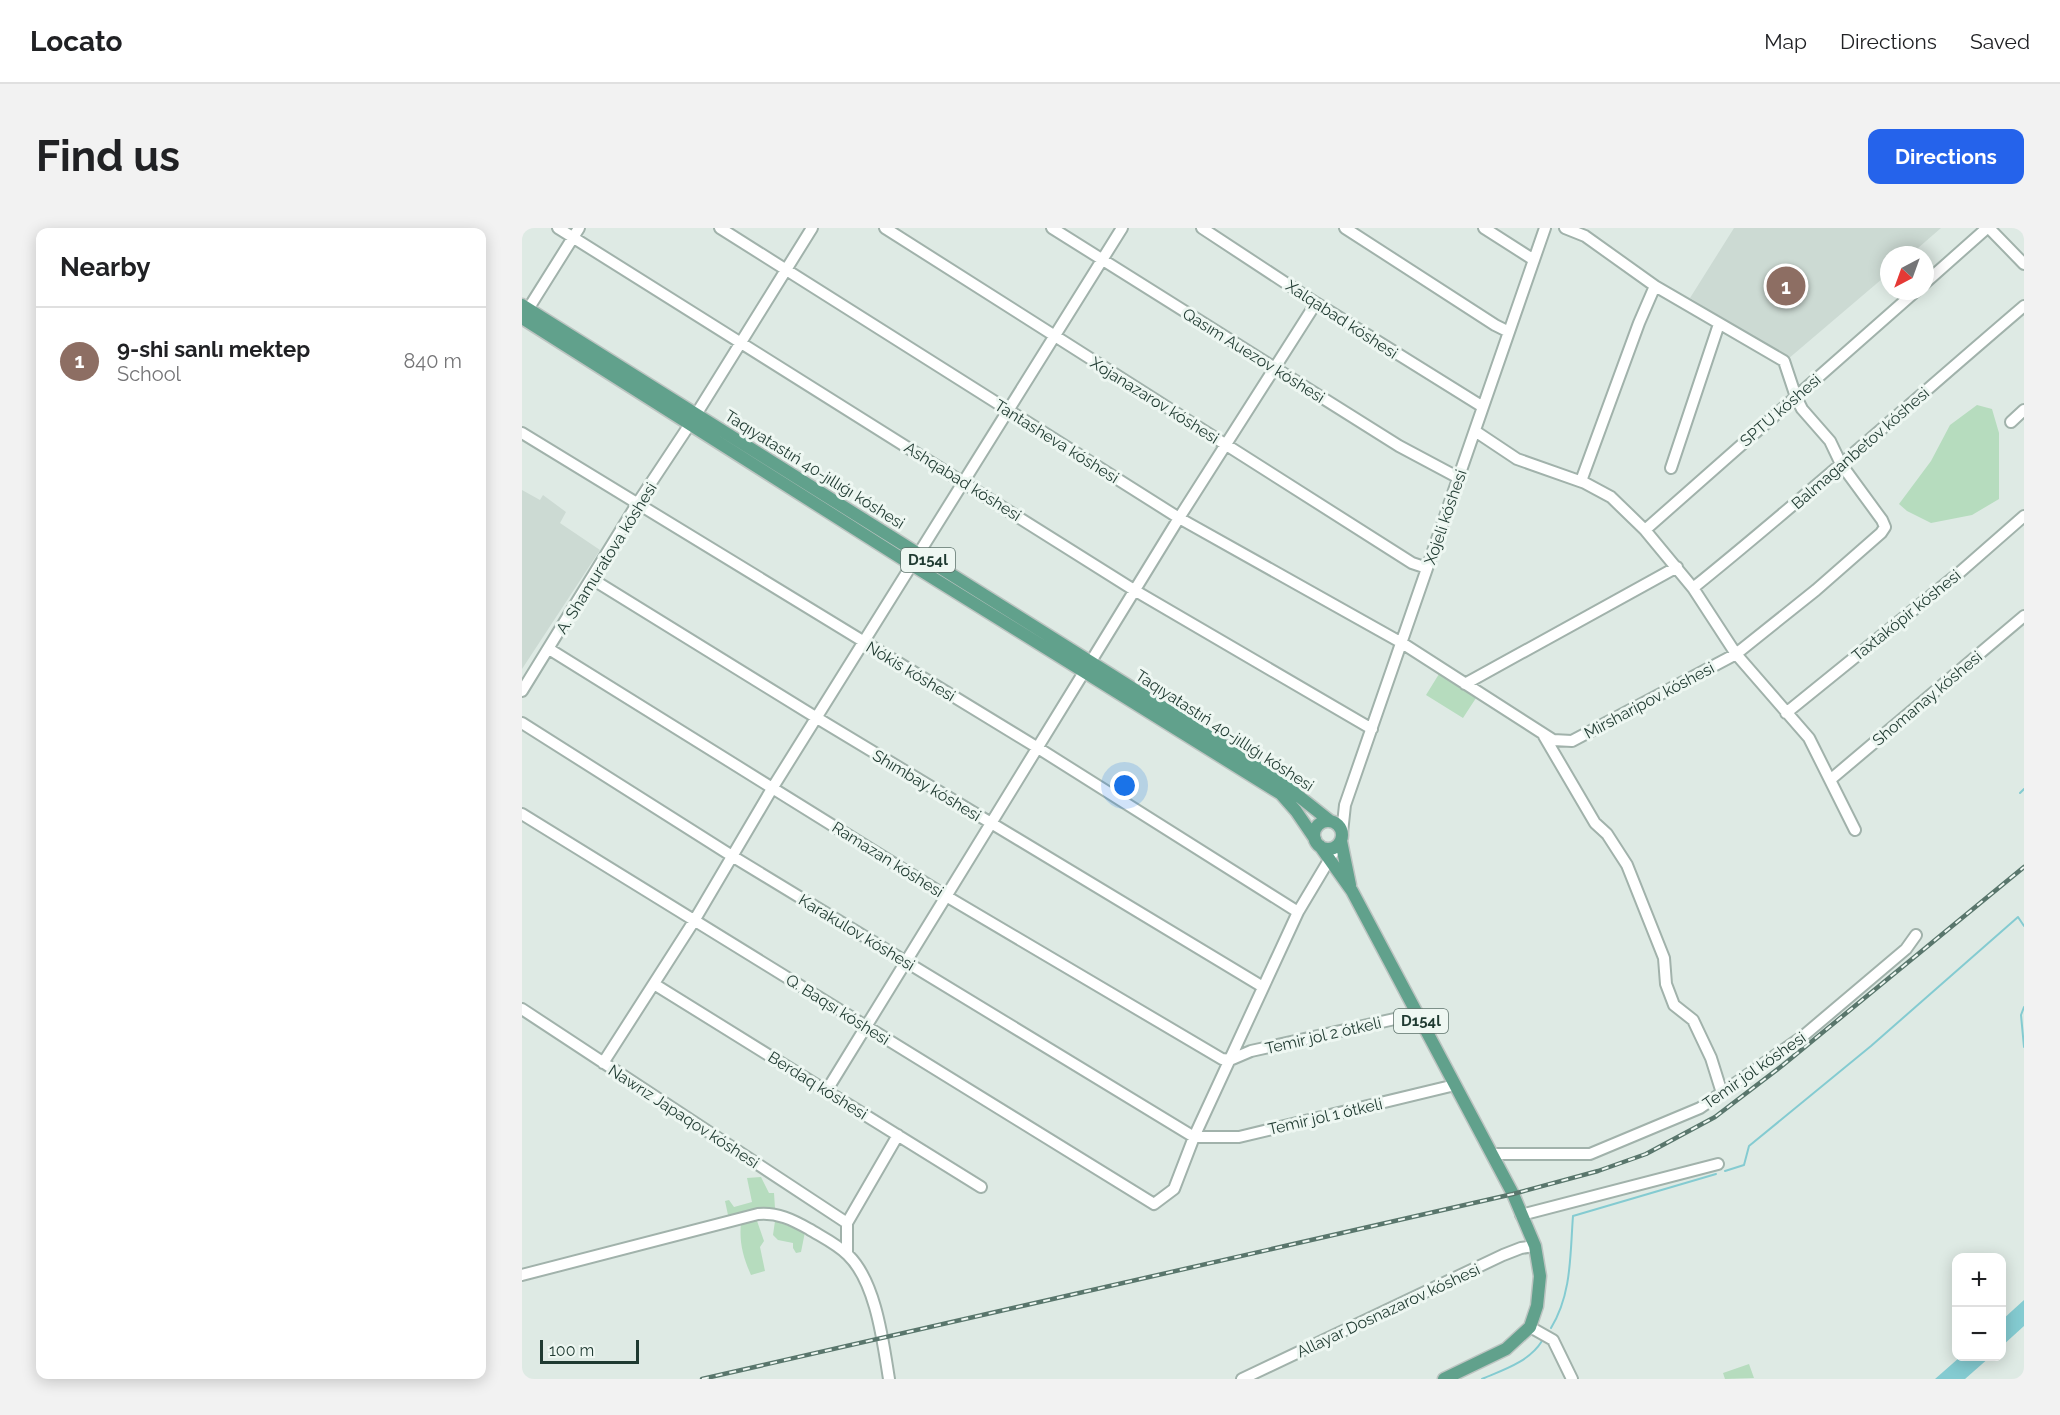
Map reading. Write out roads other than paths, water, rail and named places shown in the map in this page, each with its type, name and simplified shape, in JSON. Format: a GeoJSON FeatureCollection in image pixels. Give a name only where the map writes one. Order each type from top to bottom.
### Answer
{"type":"FeatureCollection","features":[{"type":"Feature","properties":{"kind":"main road","name":"Taqıyatastıń 40-jıllıǵı kóshesi"},"geometry":{"type":"LineString","coordinates":[[524,312],[1087,668],[1281,794],[1318,843]]}},
{"type":"Feature","properties":{"kind":"main road","name":"Taqıyatastıń 40-jıllıǵı kóshesi"},"geometry":{"type":"LineString","coordinates":[[1087,668],[1277,779],[1330,821]]}},
{"type":"Feature","properties":{"kind":"main road"},"geometry":{"type":"LineString","coordinates":[[1330,821],[1326,821],[1315,830],[1318,843],[1328,849],[1340,840]]}},
{"type":"Feature","properties":{"kind":"main road","name":"D154l"},"geometry":{"type":"LineString","coordinates":[[1330,821],[1338,825],[1352,891]]}},
{"type":"Feature","properties":{"kind":"main road","name":"D154l"},"geometry":{"type":"LineString","coordinates":[[1318,843],[1352,891],[1492,1154],[1535,1246],[1540,1276],[1537,1306],[1530,1327]]}},
{"type":"Feature","properties":{"kind":"main road"},"geometry":{"type":"LineString","coordinates":[[1444,1379],[1506,1349],[1530,1327]]}},
{"type":"Feature","properties":{"kind":"street","name":"Ashqabad kóshesi"},"geometry":{"type":"LineString","coordinates":[[558,228],[576,233],[741,342],[1134,590],[1372,729]]}},
{"type":"Feature","properties":{"kind":"street","name":"Tantasheva kóshesi"},"geometry":{"type":"LineString","coordinates":[[720,228],[1179,518],[1402,643]]}},
{"type":"Feature","properties":{"kind":"street","name":"A. Shamuratova kóshesi"},"geometry":{"type":"LineString","coordinates":[[522,692],[637,504],[812,228]]}},
{"type":"Feature","properties":{"kind":"street","name":"Xojanazarov kóshesi"},"geometry":{"type":"LineString","coordinates":[[885,228],[1412,563],[1427,568]]}},
{"type":"Feature","properties":{"kind":"street","name":"Qasım Auezov kóshesi"},"geometry":{"type":"LineString","coordinates":[[1052,228],[1399,446],[1459,478]]}},
{"type":"Feature","properties":{"kind":"street"},"geometry":{"type":"LineString","coordinates":[[603,1063],[694,921],[773,787],[1122,228]]}},
{"type":"Feature","properties":{"kind":"street","name":"Xalqabad kóshesi"},"geometry":{"type":"LineString","coordinates":[[1202,228],[1483,407]]}},
{"type":"Feature","properties":{"kind":"street"},"geometry":{"type":"LineString","coordinates":[[1345,228],[1509,332]]}},
{"type":"Feature","properties":{"kind":"street"},"geometry":{"type":"LineString","coordinates":[[1484,228],[1534,260]]}},
{"type":"Feature","properties":{"kind":"street","name":"Xojeli kóshesi"},"geometry":{"type":"LineString","coordinates":[[1345,805],[1545,228]]}},
{"type":"Feature","properties":{"kind":"street"},"geometry":{"type":"LineString","coordinates":[[1565,228],[1585,236],[1655,286],[1784,361],[1802,409],[1830,441],[1841,464]]}},
{"type":"Feature","properties":{"kind":"street"},"geometry":{"type":"LineString","coordinates":[[1934,276],[1992,229],[2024,264]]}},
{"type":"Feature","properties":{"kind":"street"},"geometry":{"type":"LineString","coordinates":[[524,312],[576,233]]}},
{"type":"Feature","properties":{"kind":"street"},"geometry":{"type":"LineString","coordinates":[[1581,481],[1639,323],[1655,286]]}},
{"type":"Feature","properties":{"kind":"street","name":"SPTU kóshesi"},"geometry":{"type":"LineString","coordinates":[[1645,530],[1906,300]]}},
{"type":"Feature","properties":{"kind":"street"},"geometry":{"type":"LineString","coordinates":[[827,1090],[1134,590],[1317,303]]}},
{"type":"Feature","properties":{"kind":"street","name":"Balmaganbetov kóshesi"},"geometry":{"type":"LineString","coordinates":[[1694,588],[1792,508],[2024,306]]}},
{"type":"Feature","properties":{"kind":"street"},"geometry":{"type":"LineString","coordinates":[[1671,468],[1719,324]]}},
{"type":"Feature","properties":{"kind":"street"},"geometry":{"type":"LineString","coordinates":[[2011,422],[2024,410]]}},
{"type":"Feature","properties":{"kind":"street"},"geometry":{"type":"LineString","coordinates":[[1475,431],[1517,459],[1581,481],[1611,497],[1645,530],[1694,588],[1736,654],[1809,738],[1855,830]]}},
{"type":"Feature","properties":{"kind":"street","name":"Nókis kóshesi"},"geometry":{"type":"LineString","coordinates":[[522,433],[1038,748],[1299,912]]}},
{"type":"Feature","properties":{"kind":"street","name":"Mirsharipov kóshesi"},"geometry":{"type":"LineString","coordinates":[[1402,643],[1553,740],[1572,741],[1736,654],[1881,534],[1885,527],[1882,520],[1841,464]]}},
{"type":"Feature","properties":{"kind":"street","name":"Taxtakópir kóshesi"},"geometry":{"type":"LineString","coordinates":[[1786,713],[1959,573],[2024,516]]}},
{"type":"Feature","properties":{"kind":"street"},"geometry":{"type":"LineString","coordinates":[[1465,684],[1677,567]]}},
{"type":"Feature","properties":{"kind":"street","name":"Shımbay kóshesi"},"geometry":{"type":"LineString","coordinates":[[592,579],[991,824],[1263,987]]}},
{"type":"Feature","properties":{"kind":"street","name":"Shomanay kóshesi"},"geometry":{"type":"LineString","coordinates":[[1830,780],[2024,616]]}},
{"type":"Feature","properties":{"kind":"street","name":"Ramazan kóshesi"},"geometry":{"type":"LineString","coordinates":[[549,649],[946,896],[1222,1059],[1230,1060]]}},
{"type":"Feature","properties":{"kind":"street","name":"Karakulov kóshesi"},"geometry":{"type":"LineString","coordinates":[[522,723],[732,856],[1194,1137]]}},
{"type":"Feature","properties":{"kind":"street"},"geometry":{"type":"LineString","coordinates":[[1542,733],[1595,823],[1608,834],[1627,865],[1664,958],[1666,984],[1674,1005],[1693,1020],[1711,1058],[1722,1093]]}},
{"type":"Feature","properties":{"kind":"street"},"geometry":{"type":"LineString","coordinates":[[1330,821],[1345,805]]}},
{"type":"Feature","properties":{"kind":"street"},"geometry":{"type":"LineString","coordinates":[[1194,1137],[1299,912],[1340,840],[1345,805]]}},
{"type":"Feature","properties":{"kind":"street","name":"Q. Baqsı kóshesi"},"geometry":{"type":"LineString","coordinates":[[522,814],[1154,1204],[1174,1189],[1194,1137]]}},
{"type":"Feature","properties":{"kind":"street","name":"Temir jol kóshesi"},"geometry":{"type":"LineString","coordinates":[[1492,1154],[1590,1154],[1700,1108],[1802,1037],[1906,949],[1916,935]]}},
{"type":"Feature","properties":{"kind":"street","name":"Berdaq kóshesi"},"geometry":{"type":"LineString","coordinates":[[654,984],[981,1187]]}},
{"type":"Feature","properties":{"kind":"street","name":"Nawrız Japaqov kóshesi"},"geometry":{"type":"LineString","coordinates":[[522,1010],[847,1223]]}},
{"type":"Feature","properties":{"kind":"street","name":"Temir jol 2 ótkeli"},"geometry":{"type":"LineString","coordinates":[[1230,1060],[1251,1051],[1417,1014]]}},
{"type":"Feature","properties":{"kind":"street","name":"Temir jol 1 ótkeli"},"geometry":{"type":"LineString","coordinates":[[1194,1137],[1239,1137],[1455,1085]]}},
{"type":"Feature","properties":{"kind":"street"},"geometry":{"type":"LineString","coordinates":[[847,1254],[847,1223],[898,1135]]}},
{"type":"Feature","properties":{"kind":"street"},"geometry":{"type":"LineString","coordinates":[[1521,1215],[1718,1164]]}},
{"type":"Feature","properties":{"kind":"street"},"geometry":{"type":"LineString","coordinates":[[522,1275],[758,1214],[771,1213],[799,1223],[847,1254],[859,1268],[867,1285],[890,1379]]}},
{"type":"Feature","properties":{"kind":"street","name":"Allayar Dosnazarov kóshesi"},"geometry":{"type":"LineString","coordinates":[[1242,1379],[1503,1255],[1521,1248],[1535,1246]]}},
{"type":"Feature","properties":{"kind":"street"},"geometry":{"type":"LineString","coordinates":[[1530,1327],[1553,1340],[1572,1379]]}},
{"type":"Feature","properties":{"kind":"water"},"geometry":{"type":"Polygon","coordinates":[[[2024,1300],[2024,1326],[2006,1342],[2006,1316],[2024,1300]]]}},
{"type":"Feature","properties":{"kind":"water"},"geometry":{"type":"Polygon","coordinates":[[[1955,1361],[1985,1361],[1965,1379],[1935,1379],[1955,1361]]]}},
{"type":"Feature","properties":{"kind":"waterway"},"geometry":{"type":"LineString","coordinates":[[2020,793],[2024,789]]}},
{"type":"Feature","properties":{"kind":"waterway"},"geometry":{"type":"LineString","coordinates":[[1725,1171],[1744,1165],[1749,1146],[1871,1046],[2018,917],[2024,926]]}},
{"type":"Feature","properties":{"kind":"waterway"},"geometry":{"type":"LineString","coordinates":[[2024,1007],[2021,1015],[2024,1047]]}},
{"type":"Feature","properties":{"kind":"waterway"},"geometry":{"type":"LineString","coordinates":[[1551,1328],[1563,1302],[1566,1288],[1573,1216],[1716,1174]]}},
{"type":"Feature","properties":{"kind":"waterway"},"geometry":{"type":"LineString","coordinates":[[1482,1379],[1523,1360],[1542,1341]]}},
{"type":"Feature","properties":{"kind":"railway"},"geometry":{"type":"LineString","coordinates":[[702,1379],[1513,1194],[1598,1171],[1646,1154],[1715,1117],[1783,1065],[2024,867]]}},
{"type":"Feature","properties":{"kind":"place","name":"9-shi sanlı mektep"},"geometry":{"type":"Point","coordinates":[1786,286]}}]}
